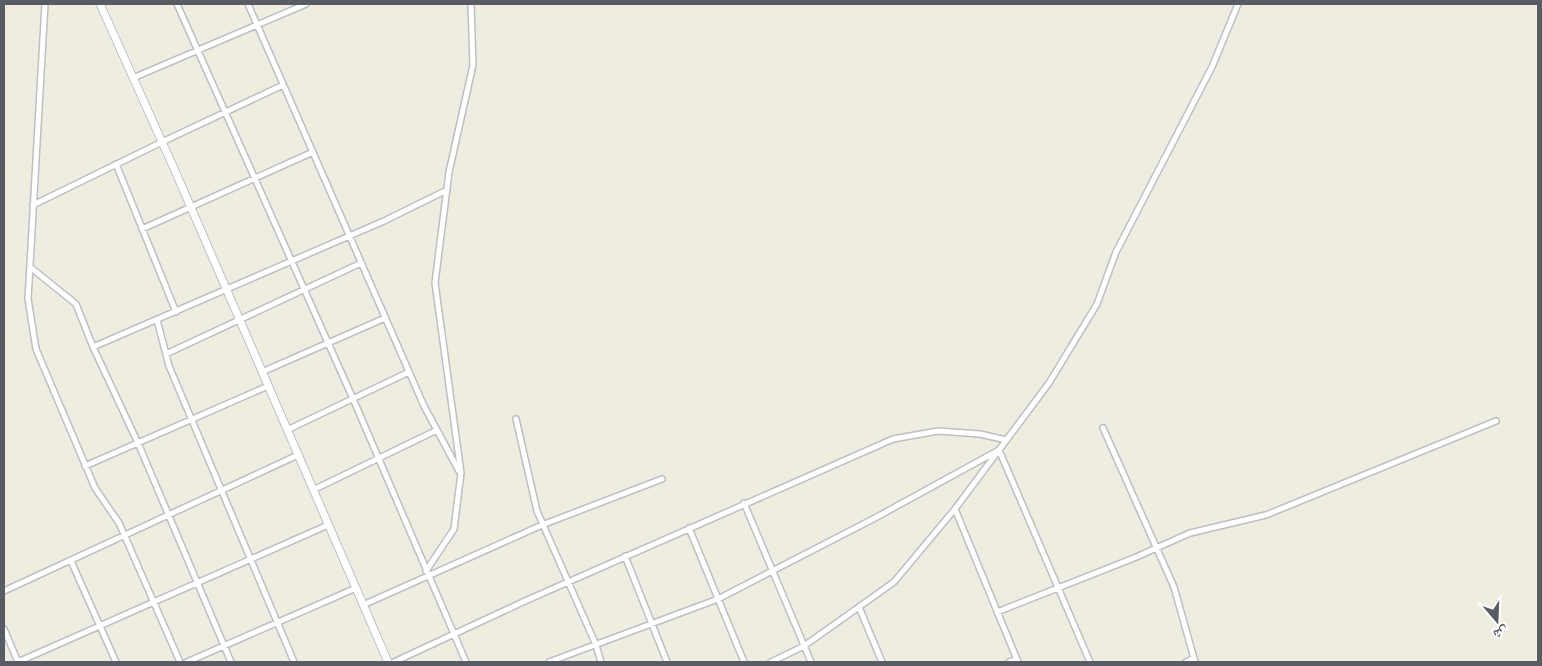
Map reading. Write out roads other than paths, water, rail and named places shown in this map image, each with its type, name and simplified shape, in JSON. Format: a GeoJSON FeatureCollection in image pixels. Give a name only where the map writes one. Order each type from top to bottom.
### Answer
{"type":"FeatureCollection","features":[{"type":"Feature","properties":{"kind":"street"},"geometry":{"type":"LineString","coordinates":[[45,4],[28,299],[36,349],[95,488],[119,523],[180,662]]}},
{"type":"Feature","properties":{"kind":"street"},"geometry":{"type":"LineString","coordinates":[[100,4],[191,207],[388,662]]}},
{"type":"Feature","properties":{"kind":"street"},"geometry":{"type":"LineString","coordinates":[[177,4],[329,343],[466,662]]}},
{"type":"Feature","properties":{"kind":"street"},"geometry":{"type":"LineString","coordinates":[[248,4],[424,406],[461,473]]}},
{"type":"Feature","properties":{"kind":"street"},"geometry":{"type":"LineString","coordinates":[[133,78],[306,4]]}},
{"type":"Feature","properties":{"kind":"street"},"geometry":{"type":"LineString","coordinates":[[428,573],[454,530],[461,473],[435,283],[449,172],[473,65],[471,4]]}},
{"type":"Feature","properties":{"kind":"street"},"geometry":{"type":"LineString","coordinates":[[771,662],[804,646],[894,582],[955,509],[1048,383],[1097,304],[1116,252],[1212,67],[1238,4]]}},
{"type":"Feature","properties":{"kind":"street"},"geometry":{"type":"LineString","coordinates":[[34,206],[116,164],[283,85]]}},
{"type":"Feature","properties":{"kind":"street"},"geometry":{"type":"LineString","coordinates":[[142,229],[313,152]]}},
{"type":"Feature","properties":{"kind":"street"},"geometry":{"type":"LineString","coordinates":[[116,164],[176,312]]}},
{"type":"Feature","properties":{"kind":"street"},"geometry":{"type":"LineString","coordinates":[[93,348],[349,236],[447,190]]}},
{"type":"Feature","properties":{"kind":"street"},"geometry":{"type":"LineString","coordinates":[[166,354],[361,263]]}},
{"type":"Feature","properties":{"kind":"street"},"geometry":{"type":"LineString","coordinates":[[30,267],[76,304],[93,348],[138,443],[230,662]]}},
{"type":"Feature","properties":{"kind":"street"},"geometry":{"type":"LineString","coordinates":[[262,372],[385,318]]}},
{"type":"Feature","properties":{"kind":"street"},"geometry":{"type":"LineString","coordinates":[[157,320],[170,366],[294,662]]}},
{"type":"Feature","properties":{"kind":"street"},"geometry":{"type":"LineString","coordinates":[[288,430],[409,372]]}},
{"type":"Feature","properties":{"kind":"street"},"geometry":{"type":"LineString","coordinates":[[86,466],[268,386]]}},
{"type":"Feature","properties":{"kind":"street"},"geometry":{"type":"LineString","coordinates":[[516,419],[537,510],[596,645],[601,662]]}},
{"type":"Feature","properties":{"kind":"street"},"geometry":{"type":"LineString","coordinates":[[997,612],[1190,533],[1266,515],[1496,421]]}},
{"type":"Feature","properties":{"kind":"street"},"geometry":{"type":"LineString","coordinates":[[1103,428],[1174,587],[1194,660],[1186,662]]}},
{"type":"Feature","properties":{"kind":"street"},"geometry":{"type":"LineString","coordinates":[[313,490],[437,430]]}},
{"type":"Feature","properties":{"kind":"street"},"geometry":{"type":"LineString","coordinates":[[394,662],[625,556],[893,439],[938,431],[980,434],[1006,440]]}},
{"type":"Feature","properties":{"kind":"street"},"geometry":{"type":"LineString","coordinates":[[549,662],[718,599],[875,518],[999,450]]}},
{"type":"Feature","properties":{"kind":"street"},"geometry":{"type":"LineString","coordinates":[[999,450],[1090,662]]}},
{"type":"Feature","properties":{"kind":"street"},"geometry":{"type":"LineString","coordinates":[[4,591],[298,455]]}},
{"type":"Feature","properties":{"kind":"street"},"geometry":{"type":"LineString","coordinates":[[363,605],[428,573],[542,524],[662,479]]}},
{"type":"Feature","properties":{"kind":"street"},"geometry":{"type":"LineString","coordinates":[[744,503],[812,662]]}},
{"type":"Feature","properties":{"kind":"street"},"geometry":{"type":"LineString","coordinates":[[955,509],[1018,661],[1009,662]]}},
{"type":"Feature","properties":{"kind":"street"},"geometry":{"type":"LineString","coordinates":[[4,629],[18,662],[328,525]]}},
{"type":"Feature","properties":{"kind":"street"},"geometry":{"type":"LineString","coordinates":[[689,528],[744,662]]}},
{"type":"Feature","properties":{"kind":"street"},"geometry":{"type":"LineString","coordinates":[[625,556],[666,662]]}},
{"type":"Feature","properties":{"kind":"street"},"geometry":{"type":"LineString","coordinates":[[71,561],[116,662]]}},
{"type":"Feature","properties":{"kind":"street"},"geometry":{"type":"LineString","coordinates":[[187,662],[356,588]]}},
{"type":"Feature","properties":{"kind":"street"},"geometry":{"type":"LineString","coordinates":[[859,607],[882,662]]}}]}
